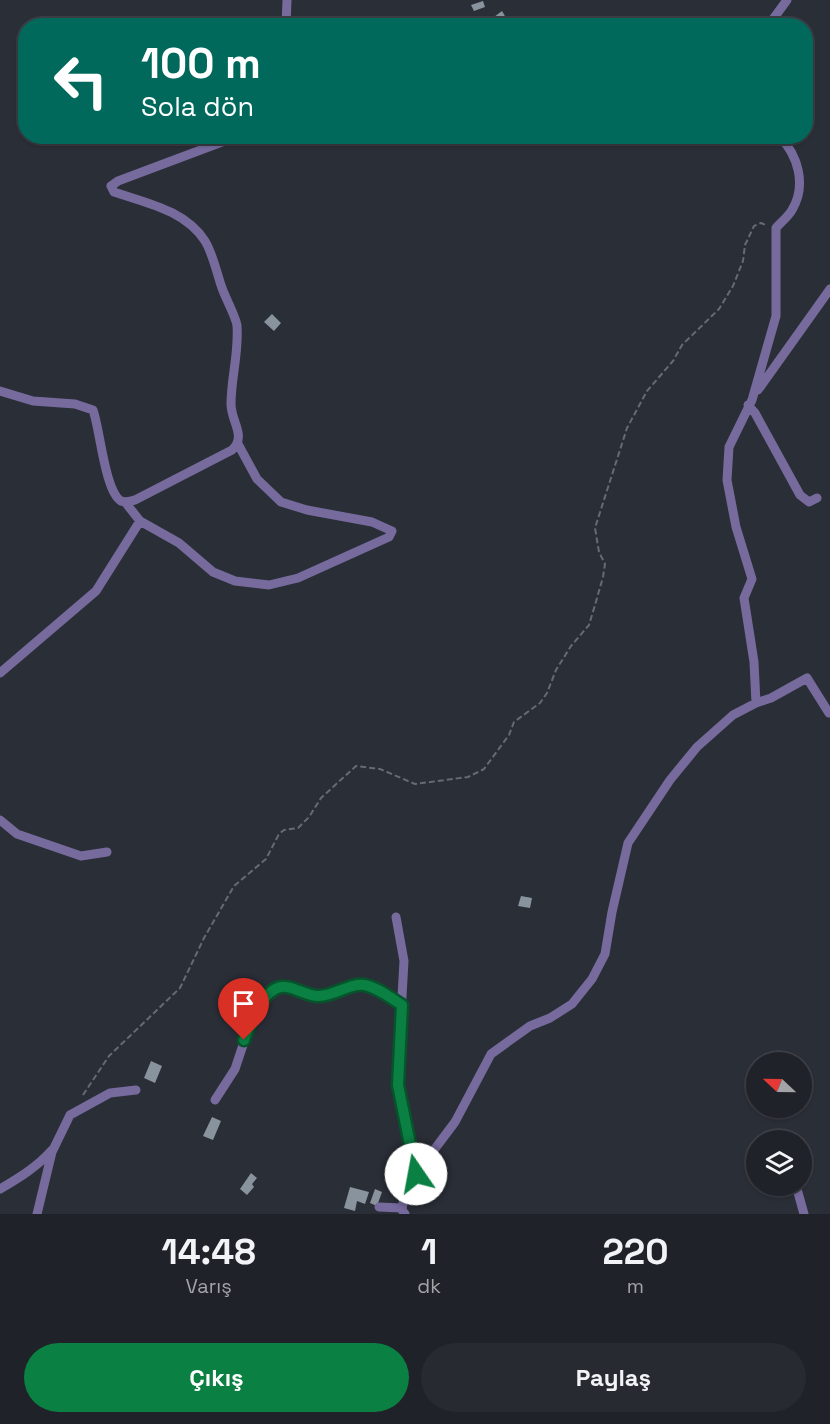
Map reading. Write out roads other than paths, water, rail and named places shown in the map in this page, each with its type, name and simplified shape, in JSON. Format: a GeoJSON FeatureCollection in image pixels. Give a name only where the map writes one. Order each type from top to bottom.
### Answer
{"type":"FeatureCollection","features":[{"type":"Feature","properties":{"kind":"street"},"geometry":{"type":"LineString","coordinates":[[286,18],[287,0]]}},
{"type":"Feature","properties":{"kind":"street"},"geometry":{"type":"LineString","coordinates":[[774,18],[788,0]]}},
{"type":"Feature","properties":{"kind":"street"},"geometry":{"type":"LineString","coordinates":[[0,391],[33,401],[75,404],[93,410],[98,422],[102,452],[112,489],[119,500],[125,502],[135,500],[232,450],[238,444],[239,438],[231,414],[237,323],[205,241],[188,223],[169,210],[114,192],[111,186],[118,181],[217,144]]}},
{"type":"Feature","properties":{"kind":"street"},"geometry":{"type":"LineString","coordinates":[[786,144],[792,152],[799,173],[798,196],[792,211],[776,228],[776,316],[750,403],[800,495],[809,502],[817,498]]}},
{"type":"Feature","properties":{"kind":"street"},"geometry":{"type":"LineString","coordinates":[[756,703],[754,662],[744,598],[752,579],[736,527],[727,480],[729,447],[750,403],[830,289]]}},
{"type":"Feature","properties":{"kind":"street"},"geometry":{"type":"LineString","coordinates":[[125,502],[140,521],[179,543],[213,572],[235,581],[269,585],[298,578],[388,537],[392,531],[372,522],[307,510],[281,502],[257,479],[238,444]]}},
{"type":"Feature","properties":{"kind":"street"},"geometry":{"type":"LineString","coordinates":[[0,673],[96,591],[140,521]]}},
{"type":"Feature","properties":{"kind":"street"},"geometry":{"type":"LineString","coordinates":[[379,1207],[404,1211],[416,1174],[455,1122],[491,1054],[530,1026],[550,1018],[572,1004],[592,979],[605,954],[628,843],[670,780],[697,747],[733,715],[807,678],[830,712]]}},
{"type":"Feature","properties":{"kind":"street"},"geometry":{"type":"LineString","coordinates":[[0,820],[17,834],[81,856],[108,852]]}},
{"type":"Feature","properties":{"kind":"street"},"geometry":{"type":"LineString","coordinates":[[396,917],[404,962],[398,1085],[416,1174]]}},
{"type":"Feature","properties":{"kind":"street"},"geometry":{"type":"LineString","coordinates":[[215,1100],[235,1068],[252,1018],[267,996],[276,988],[283,987],[318,996],[364,985],[402,1005]]}},
{"type":"Feature","properties":{"kind":"street"},"geometry":{"type":"LineString","coordinates":[[35,1212],[54,1148],[70,1115],[110,1094],[136,1090]]}},
{"type":"Feature","properties":{"kind":"street"},"geometry":{"type":"LineString","coordinates":[[0,1189],[24,1175],[54,1148]]}},
{"type":"Feature","properties":{"kind":"street"},"geometry":{"type":"LineString","coordinates":[[799,1196],[804,1214]]}}]}
